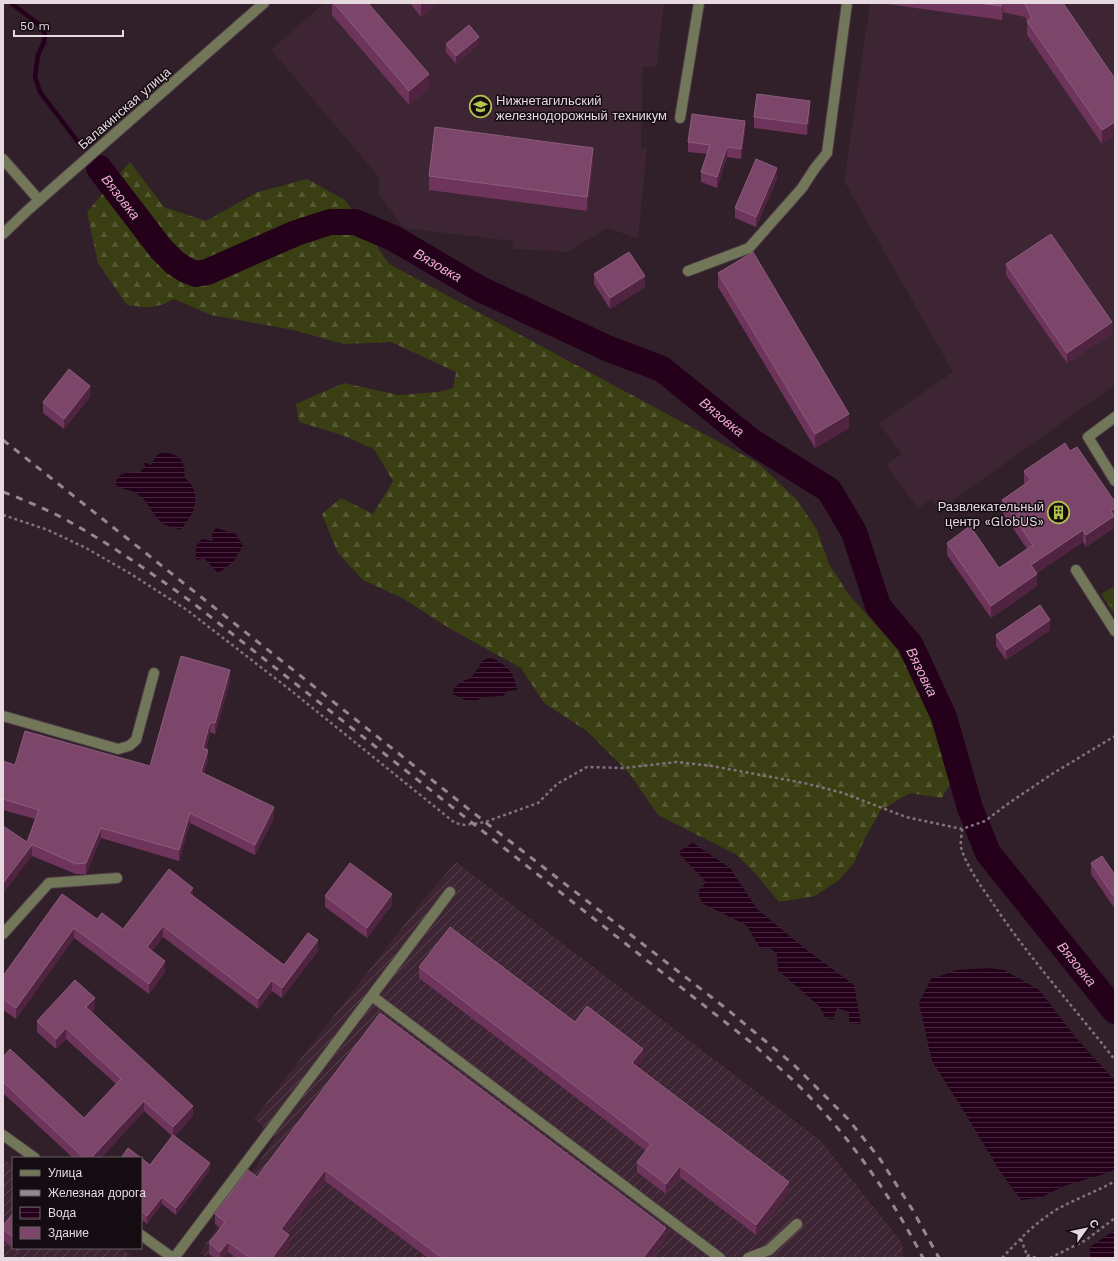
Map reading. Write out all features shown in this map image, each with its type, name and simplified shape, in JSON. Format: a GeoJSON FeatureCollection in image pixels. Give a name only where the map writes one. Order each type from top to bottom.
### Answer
{"type":"FeatureCollection","features":[{"type":"Feature","properties":{"kind":"street","name":"Балакинская улица"},"geometry":{"type":"LineString","coordinates":[[3,234],[39,200],[264,3]]}},
{"type":"Feature","properties":{"kind":"street"},"geometry":{"type":"LineString","coordinates":[[680,118],[699,3]]}},
{"type":"Feature","properties":{"kind":"street"},"geometry":{"type":"LineString","coordinates":[[688,271],[749,248],[802,188],[828,153],[847,3]]}},
{"type":"Feature","properties":{"kind":"street"},"geometry":{"type":"LineString","coordinates":[[3,159],[39,200]]}},
{"type":"Feature","properties":{"kind":"street"},"geometry":{"type":"LineString","coordinates":[[1115,418],[1088,437],[1115,480]]}},
{"type":"Feature","properties":{"kind":"street"},"geometry":{"type":"LineString","coordinates":[[1076,570],[1115,631]]}},
{"type":"Feature","properties":{"kind":"street"},"geometry":{"type":"LineString","coordinates":[[3,716],[118,749],[129,746],[136,740],[154,673]]}},
{"type":"Feature","properties":{"kind":"street"},"geometry":{"type":"LineString","coordinates":[[3,934],[49,883],[117,878]]}},
{"type":"Feature","properties":{"kind":"street"},"geometry":{"type":"LineString","coordinates":[[142,1236],[173,1258],[450,892]]}},
{"type":"Feature","properties":{"kind":"street"},"geometry":{"type":"LineString","coordinates":[[372,996],[720,1258]]}},
{"type":"Feature","properties":{"kind":"street"},"geometry":{"type":"LineString","coordinates":[[3,1135],[34,1157]]}},
{"type":"Feature","properties":{"kind":"street"},"geometry":{"type":"LineString","coordinates":[[748,1258],[769,1250],[797,1224]]}},
{"type":"Feature","properties":{"kind":"path"},"geometry":{"type":"LineString","coordinates":[[3,516],[48,530],[86,548],[131,574],[187,610],[289,688],[455,823],[464,825],[485,822],[538,803],[558,784],[587,768],[624,768],[677,762],[712,766],[804,783],[842,793],[906,817],[962,829],[985,821],[1052,774],[1115,736]]}},
{"type":"Feature","properties":{"kind":"path"},"geometry":{"type":"LineString","coordinates":[[962,829],[960,846],[974,876],[1042,971],[1115,1060]]}},
{"type":"Feature","properties":{"kind":"path"},"geometry":{"type":"LineString","coordinates":[[1002,1258],[1047,1216],[1115,1181]]}},
{"type":"Feature","properties":{"kind":"path"},"geometry":{"type":"LineString","coordinates":[[1050,1258],[1086,1240],[1115,1218]]}},
{"type":"Feature","properties":{"kind":"path"},"geometry":{"type":"LineString","coordinates":[[1021,1239],[1028,1256],[1037,1258]]}},
{"type":"Feature","properties":{"kind":"shaded area","name":"Нижнетагильский железнодорожный техникум"},"geometry":{"type":"Polygon","coordinates":[[[324,3],[664,3],[657,67],[643,67],[641,147],[647,148],[638,239],[608,228],[567,252],[514,249],[513,241],[404,228],[379,194],[379,177],[271,50],[324,3]]]}},
{"type":"Feature","properties":{"kind":"shaded area"},"geometry":{"type":"Polygon","coordinates":[[[870,3],[1115,3],[1115,385],[939,510],[931,499],[918,508],[886,465],[901,454],[879,423],[953,372],[844,181],[870,3]]]}},
{"type":"Feature","properties":{"kind":"shaded area"},"geometry":{"type":"Polygon","coordinates":[[[456,862],[821,1141],[902,1243],[904,1258],[206,1258],[200,1253],[275,1137],[254,1119],[425,898],[456,862]]]}},
{"type":"Feature","properties":{"kind":"shaded area"},"geometry":{"type":"Polygon","coordinates":[[[3,1159],[12,1165],[12,1249],[122,1249],[134,1258],[3,1258],[3,1159]]]}},
{"type":"Feature","properties":{"kind":"green space"},"geometry":{"type":"Polygon","coordinates":[[[130,162],[164,207],[206,221],[258,192],[307,179],[345,200],[389,264],[758,463],[797,500],[817,530],[829,564],[849,595],[920,674],[932,717],[948,758],[953,778],[942,798],[910,793],[881,810],[865,838],[854,863],[839,880],[815,896],[779,902],[756,874],[737,855],[658,815],[629,773],[587,731],[544,703],[521,668],[449,628],[402,598],[363,580],[338,553],[322,514],[341,498],[373,514],[393,481],[374,449],[342,435],[299,422],[296,404],[344,383],[399,395],[438,392],[453,388],[456,372],[391,342],[344,344],[293,330],[211,315],[174,299],[162,305],[152,307],[127,305],[98,263],[87,212],[130,162]]]}},
{"type":"Feature","properties":{"kind":"green space"},"geometry":{"type":"Polygon","coordinates":[[[1115,586],[1115,615],[1101,594],[1115,586]]]}},
{"type":"Feature","properties":{"kind":"water"},"geometry":{"type":"Polygon","coordinates":[[[161,453],[173,454],[182,460],[185,477],[193,487],[195,493],[195,504],[193,510],[181,529],[164,524],[159,520],[147,503],[136,493],[116,485],[116,480],[118,477],[128,473],[140,472],[145,467],[144,462],[151,465],[157,455],[161,453]]]}},
{"type":"Feature","properties":{"kind":"water"},"geometry":{"type":"Polygon","coordinates":[[[216,528],[236,534],[243,546],[233,562],[218,573],[204,558],[196,560],[196,546],[202,539],[213,541],[212,533],[216,528]]]}},
{"type":"Feature","properties":{"kind":"water"},"geometry":{"type":"Polygon","coordinates":[[[491,657],[509,670],[514,678],[517,690],[508,691],[503,696],[483,697],[477,700],[465,700],[453,694],[454,688],[461,682],[471,678],[482,661],[491,657]]]}},
{"type":"Feature","properties":{"kind":"water"},"geometry":{"type":"Polygon","coordinates":[[[693,843],[730,868],[757,909],[804,948],[854,985],[861,1024],[849,1023],[849,1012],[837,1008],[833,1020],[825,1017],[819,1006],[778,970],[777,954],[769,947],[761,949],[746,925],[702,903],[698,892],[706,882],[678,852],[693,843]]]}},
{"type":"Feature","properties":{"kind":"water"},"geometry":{"type":"Polygon","coordinates":[[[988,968],[1004,970],[1039,990],[1077,1039],[1115,1081],[1115,1169],[1107,1173],[1064,1186],[1040,1198],[1021,1200],[1000,1171],[932,1061],[919,1003],[931,979],[957,970],[988,968]]]}},
{"type":"Feature","properties":{"kind":"water"},"geometry":{"type":"Polygon","coordinates":[[[1115,1230],[1115,1258],[1090,1258],[1090,1247],[1115,1230]]]}},
{"type":"Feature","properties":{"kind":"building"},"geometry":{"type":"Polygon","coordinates":[[[334,3],[368,3],[429,74],[409,91],[334,3]]]}},
{"type":"Feature","properties":{"kind":"building"},"geometry":{"type":"Polygon","coordinates":[[[977,3],[1002,3],[1002,6],[977,3]]]}},
{"type":"Feature","properties":{"kind":"building"},"geometry":{"type":"Polygon","coordinates":[[[1022,3],[1063,3],[1115,79],[1115,122],[1102,130],[1027,21],[1032,18],[1025,4],[1022,3]]]}},
{"type":"Feature","properties":{"kind":"building"},"geometry":{"type":"Polygon","coordinates":[[[469,25],[479,37],[456,56],[446,44],[469,25]]]}},
{"type":"Feature","properties":{"kind":"building"},"geometry":{"type":"Polygon","coordinates":[[[757,94],[810,101],[807,124],[754,117],[757,94]]]}},
{"type":"Feature","properties":{"kind":"building"},"geometry":{"type":"Polygon","coordinates":[[[692,114],[745,121],[741,149],[727,147],[717,177],[701,172],[710,145],[688,142],[692,114]]]}},
{"type":"Feature","properties":{"kind":"building"},"geometry":{"type":"Polygon","coordinates":[[[435,127],[593,148],[587,197],[429,176],[435,127]]]}},
{"type":"Feature","properties":{"kind":"building"},"geometry":{"type":"Polygon","coordinates":[[[756,159],[777,168],[756,217],[735,208],[756,159]]]}},
{"type":"Feature","properties":{"kind":"building"},"geometry":{"type":"Polygon","coordinates":[[[1051,234],[1112,322],[1067,353],[1006,264],[1051,234]]]}},
{"type":"Feature","properties":{"kind":"building"},"geometry":{"type":"Polygon","coordinates":[[[629,252],[645,276],[610,298],[594,274],[629,252]]]}},
{"type":"Feature","properties":{"kind":"building"},"geometry":{"type":"Polygon","coordinates":[[[753,252],[849,414],[815,434],[718,273],[753,252]]]}},
{"type":"Feature","properties":{"kind":"building"},"geometry":{"type":"Polygon","coordinates":[[[69,369],[90,386],[64,419],[43,402],[69,369]]]}},
{"type":"Feature","properties":{"kind":"building"},"geometry":{"type":"Polygon","coordinates":[[[1065,443],[1070,451],[1077,447],[1115,502],[1115,508],[1111,511],[1114,516],[1086,535],[1083,530],[1031,565],[1037,574],[991,606],[947,543],[970,526],[999,568],[1033,545],[1002,500],[1031,480],[1024,471],[1065,443]]]}},
{"type":"Feature","properties":{"kind":"building"},"geometry":{"type":"Polygon","coordinates":[[[1040,605],[1050,620],[1006,650],[996,635],[1040,605]]]}},
{"type":"Feature","properties":{"kind":"building"},"geometry":{"type":"Polygon","coordinates":[[[181,656],[230,670],[215,723],[210,722],[203,748],[208,750],[201,772],[274,807],[255,845],[190,813],[179,850],[101,828],[86,863],[76,864],[31,844],[32,845],[3,883],[3,826],[27,842],[39,810],[3,799],[3,761],[15,765],[25,731],[150,766],[181,656]]]}},
{"type":"Feature","properties":{"kind":"building"},"geometry":{"type":"Polygon","coordinates":[[[1102,856],[1115,875],[1115,898],[1091,863],[1102,856]]]}},
{"type":"Feature","properties":{"kind":"building"},"geometry":{"type":"Polygon","coordinates":[[[350,863],[392,894],[367,928],[325,896],[350,863]]]}},
{"type":"Feature","properties":{"kind":"building"},"geometry":{"type":"Polygon","coordinates":[[[169,869],[193,888],[189,893],[284,965],[308,933],[318,940],[282,988],[272,980],[258,999],[163,926],[147,947],[165,961],[149,984],[74,928],[16,1008],[3,999],[3,976],[62,894],[97,919],[102,913],[123,929],[169,869]]]}},
{"type":"Feature","properties":{"kind":"building"},"geometry":{"type":"Polygon","coordinates":[[[450,927],[575,1022],[587,1006],[643,1049],[632,1063],[789,1182],[756,1225],[680,1166],[666,1184],[637,1162],[651,1144],[419,967],[450,927]]]}},
{"type":"Feature","properties":{"kind":"building"},"geometry":{"type":"Polygon","coordinates":[[[75,980],[95,998],[86,1007],[193,1106],[173,1127],[144,1101],[92,1157],[83,1157],[3,1082],[3,1057],[10,1049],[84,1118],[121,1079],[66,1028],[56,1039],[37,1021],[75,980]]]}},
{"type":"Feature","properties":{"kind":"building"},"geometry":{"type":"Polygon","coordinates":[[[380,1013],[666,1228],[643,1258],[442,1258],[325,1170],[281,1229],[289,1235],[272,1258],[250,1258],[228,1242],[220,1252],[209,1243],[225,1222],[215,1214],[248,1170],[257,1177],[380,1013]]]}},
{"type":"Feature","properties":{"kind":"building"},"geometry":{"type":"Polygon","coordinates":[[[173,1135],[210,1163],[176,1208],[162,1197],[147,1216],[142,1212],[142,1159],[150,1165],[173,1135]]]}},
{"type":"Feature","properties":{"kind":"building"},"geometry":{"type":"Polygon","coordinates":[[[128,1148],[140,1157],[122,1157],[128,1148]]]}},
{"type":"Feature","properties":{"kind":"building"},"geometry":{"type":"Polygon","coordinates":[[[12,1214],[12,1236],[3,1229],[3,1226],[12,1214]]]}},
{"type":"Feature","properties":{"kind":"waterway"},"geometry":{"type":"LineString","coordinates":[[11,3],[41,26],[45,34],[44,42],[38,55],[35,77],[40,92],[78,142]]}},
{"type":"Feature","properties":{"kind":"waterway","name":"Вязовка"},"geometry":{"type":"LineString","coordinates":[[99,168],[161,249],[175,263],[186,270],[196,274],[207,272],[296,233],[330,222],[355,222],[393,238],[480,289],[609,349],[662,369],[751,441],[829,490],[854,532],[878,606],[910,644],[944,717],[970,808],[988,853],[1115,1011]]}},
{"type":"Feature","properties":{"kind":"railway"},"geometry":{"type":"LineString","coordinates":[[3,440],[485,822],[728,1010],[794,1065],[848,1119],[880,1159],[912,1209],[939,1258]]}},
{"type":"Feature","properties":{"kind":"railway"},"geometry":{"type":"LineString","coordinates":[[3,492],[45,509],[94,536],[128,557],[193,603],[753,1044],[796,1083],[850,1144],[867,1166],[897,1211],[923,1258]]}},
{"type":"Feature","properties":{"kind":"place","name":"Нижнетагильский железнодорожный техникум"},"geometry":{"type":"Point","coordinates":[481,107]}},
{"type":"Feature","properties":{"kind":"place","name":"Развлекательный центр «GlobUS»"},"geometry":{"type":"Point","coordinates":[1059,513]}}]}
